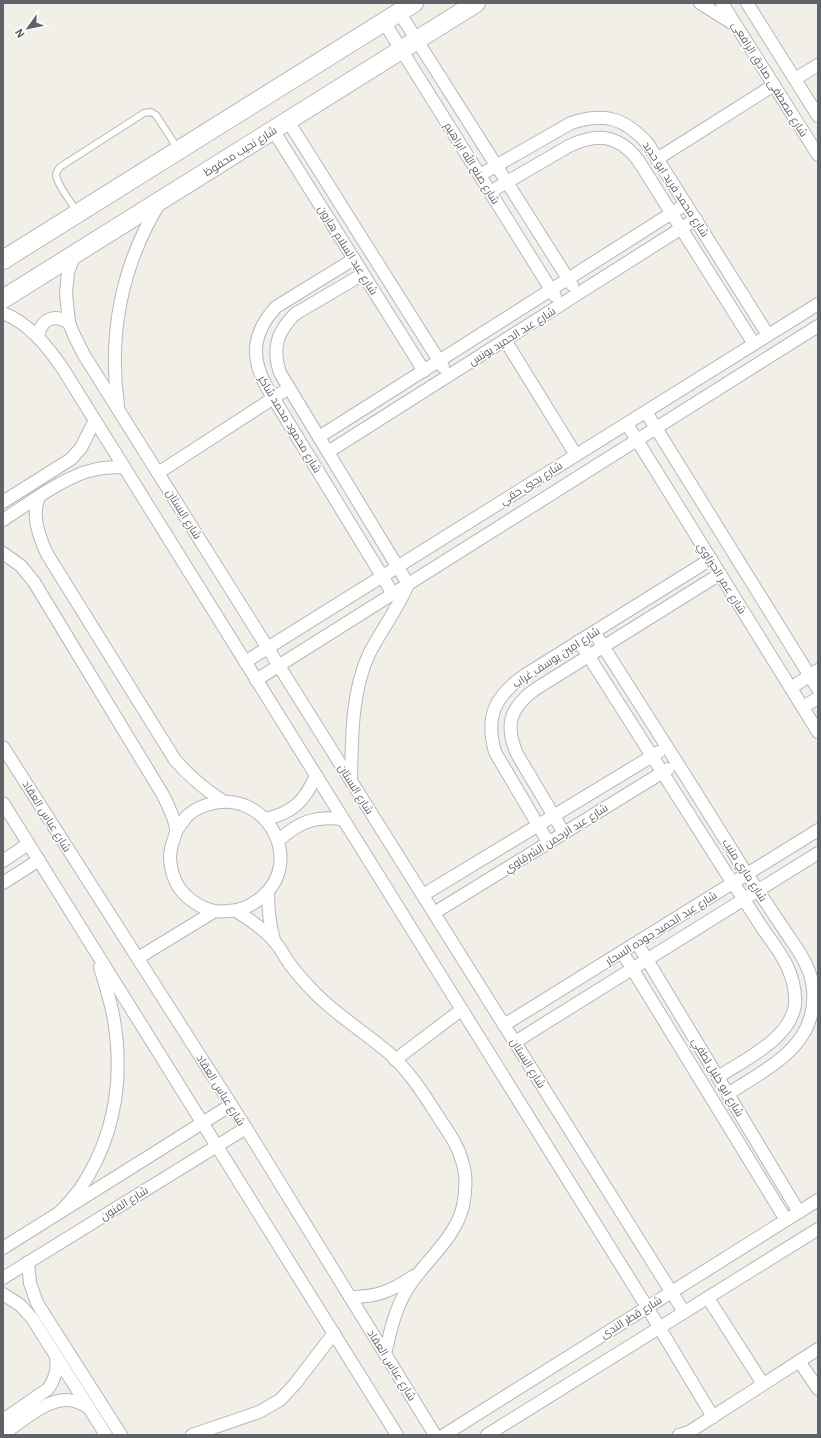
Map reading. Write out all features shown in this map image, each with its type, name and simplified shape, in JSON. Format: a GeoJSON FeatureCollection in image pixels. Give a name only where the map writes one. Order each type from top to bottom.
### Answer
{"type":"FeatureCollection","features":[{"type":"Feature","properties":{"kind":"street","name":"شارع نجيب محفوظ"},"geometry":{"type":"LineString","coordinates":[[3,299],[476,3]]}},
{"type":"Feature","properties":{"kind":"street"},"geometry":{"type":"LineString","coordinates":[[700,3],[737,26]]}},
{"type":"Feature","properties":{"kind":"street","name":"شارع مصطفى صادق الرافعى"},"geometry":{"type":"LineString","coordinates":[[722,3],[818,156]]}},
{"type":"Feature","properties":{"kind":"street","name":"شارع مصطفى صادق الرافعى"},"geometry":{"type":"LineString","coordinates":[[747,3],[754,9],[818,116]]}},
{"type":"Feature","properties":{"kind":"street","name":"شارع صنع الله ابراهيم"},"geometry":{"type":"LineString","coordinates":[[407,8],[417,40],[578,294]]}},
{"type":"Feature","properties":{"kind":"street"},"geometry":{"type":"LineString","coordinates":[[3,260],[407,8]]}},
{"type":"Feature","properties":{"kind":"street","name":"شارع صنع الله ابراهيم"},"geometry":{"type":"LineString","coordinates":[[384,22],[561,305]]}},
{"type":"Feature","properties":{"kind":"street"},"geometry":{"type":"LineString","coordinates":[[795,79],[818,64]]}},
{"type":"Feature","properties":{"kind":"street"},"geometry":{"type":"LineString","coordinates":[[657,159],[774,85]]}},
{"type":"Feature","properties":{"kind":"street","name":"شارع محمد فريد ابو حديد"},"geometry":{"type":"LineString","coordinates":[[480,175],[557,130],[572,123],[587,118],[605,118],[622,122],[637,131],[648,144],[768,335]]}},
{"type":"Feature","properties":{"kind":"street","name":"شارع عبد السلام هارون"},"geometry":{"type":"LineString","coordinates":[[288,121],[449,376]]}},
{"type":"Feature","properties":{"kind":"street","name":"شارع عبد السلام هارون"},"geometry":{"type":"LineString","coordinates":[[273,130],[424,371]]}},
{"type":"Feature","properties":{"kind":"street","name":"شارع محمد فريد ابو حديد"},"geometry":{"type":"LineString","coordinates":[[490,192],[568,146],[594,138],[607,138],[619,142],[630,150],[638,160],[754,344]]}},
{"type":"Feature","properties":{"kind":"street"},"geometry":{"type":"LineString","coordinates":[[119,410],[115,366],[117,323],[120,301],[125,280],[140,238],[161,200]]}},
{"type":"Feature","properties":{"kind":"street","name":"شارع عبد الحميد يونس"},"geometry":{"type":"LineString","coordinates":[[319,437],[686,204]]}},
{"type":"Feature","properties":{"kind":"street","name":"شارع عبد الحميد يونس"},"geometry":{"type":"LineString","coordinates":[[328,452],[696,219]]}},
{"type":"Feature","properties":{"kind":"street","name":"شارع البستان"},"geometry":{"type":"LineString","coordinates":[[75,254],[68,272],[66,293],[69,323],[84,355],[684,1312]]}},
{"type":"Feature","properties":{"kind":"street","name":"شارع محمود محمد شاكر"},"geometry":{"type":"LineString","coordinates":[[354,259],[276,307],[260,330],[256,344],[256,359],[260,373],[273,398],[393,594]]}},
{"type":"Feature","properties":{"kind":"street","name":"شارع محمود محمد شاكر"},"geometry":{"type":"LineString","coordinates":[[363,274],[300,312],[287,322],[281,331],[277,346],[277,362],[280,373],[408,584]]}},
{"type":"Feature","properties":{"kind":"street","name":"شارع يحيي حقي"},"geometry":{"type":"LineString","coordinates":[[245,662],[818,304]]}},
{"type":"Feature","properties":{"kind":"street"},"geometry":{"type":"LineString","coordinates":[[3,313],[22,324],[38,337],[63,369],[647,1308],[712,1417]]}},
{"type":"Feature","properties":{"kind":"street"},"geometry":{"type":"LineString","coordinates":[[38,337],[39,330],[43,324],[49,320],[56,318],[63,319],[69,323]]}},
{"type":"Feature","properties":{"kind":"street","name":"شارع يحيي حقي"},"geometry":{"type":"LineString","coordinates":[[256,680],[818,326]]}},
{"type":"Feature","properties":{"kind":"street"},"geometry":{"type":"LineString","coordinates":[[505,340],[576,455]]}},
{"type":"Feature","properties":{"kind":"street"},"geometry":{"type":"LineString","coordinates":[[158,473],[289,388]]}},
{"type":"Feature","properties":{"kind":"street","name":"شارع عمر الجيزاوي"},"geometry":{"type":"LineString","coordinates":[[646,412],[814,673],[818,688]]}},
{"type":"Feature","properties":{"kind":"street"},"geometry":{"type":"LineString","coordinates":[[3,502],[72,459],[81,448],[95,420]]}},
{"type":"Feature","properties":{"kind":"street","name":"شارع عمر الجيزاوي"},"geometry":{"type":"LineString","coordinates":[[627,424],[818,732]]}},
{"type":"Feature","properties":{"kind":"street"},"geometry":{"type":"LineString","coordinates":[[3,520],[80,473],[93,469],[124,466]]}},
{"type":"Feature","properties":{"kind":"street"},"geometry":{"type":"LineString","coordinates":[[39,497],[36,510],[37,525],[40,540],[47,554],[175,760],[205,790],[223,802]]}},
{"type":"Feature","properties":{"kind":"street"},"geometry":{"type":"LineString","coordinates":[[3,553],[21,566],[34,582],[163,795],[171,812],[176,831]]}},
{"type":"Feature","properties":{"kind":"street","name":"شارع امين يوسف غراب"},"geometry":{"type":"LineString","coordinates":[[548,842],[495,752],[491,738],[491,723],[495,708],[502,695],[512,684],[711,559]]}},
{"type":"Feature","properties":{"kind":"street","name":"شارع امين يوسف غراب"},"geometry":{"type":"LineString","coordinates":[[564,833],[517,754],[512,740],[510,726],[514,711],[522,699],[534,690],[720,574]]}},
{"type":"Feature","properties":{"kind":"street"},"geometry":{"type":"LineString","coordinates":[[351,781],[354,713],[360,684],[369,655],[382,630],[403,597],[408,584]]}},
{"type":"Feature","properties":{"kind":"street","name":"شارع ماري منيب"},"geometry":{"type":"LineString","coordinates":[[594,632],[747,874],[808,967],[812,983],[813,998],[812,1014],[807,1029],[788,1053],[776,1063],[728,1094]]}},
{"type":"Feature","properties":{"kind":"street","name":"شارع ماري منيب"},"geometry":{"type":"LineString","coordinates":[[579,641],[786,964],[795,991],[794,1006],[790,1020],[782,1032],[772,1042],[718,1077]]}},
{"type":"Feature","properties":{"kind":"street"},"geometry":{"type":"LineString","coordinates":[[791,688],[814,673]]}},
{"type":"Feature","properties":{"kind":"street"},"geometry":{"type":"LineString","coordinates":[[803,708],[818,698]]}},
{"type":"Feature","properties":{"kind":"street","name":"شارع عباس العقاد"},"geometry":{"type":"LineString","coordinates":[[3,746],[231,1104],[435,1435]]}},
{"type":"Feature","properties":{"kind":"street","name":"شارع عبد الرحمن الشرقاوي"},"geometry":{"type":"LineString","coordinates":[[423,895],[667,747]]}},
{"type":"Feature","properties":{"kind":"street","name":"شارع عبد الرحمن الشرقاوي"},"geometry":{"type":"LineString","coordinates":[[434,913],[677,763]]}},
{"type":"Feature","properties":{"kind":"street"},"geometry":{"type":"LineString","coordinates":[[265,819],[279,816],[302,800],[310,789],[316,775]]}},
{"type":"Feature","properties":{"kind":"street"},"geometry":{"type":"LineString","coordinates":[[223,802],[238,803],[246,806],[253,809],[265,819],[273,829],[278,841],[280,858],[277,876],[268,891],[254,904],[236,911],[215,911],[196,904],[181,890],[172,871],[170,850],[176,831],[188,816],[204,805],[223,802]]}},
{"type":"Feature","properties":{"kind":"street"},"geometry":{"type":"LineString","coordinates":[[3,803],[397,1435]]}},
{"type":"Feature","properties":{"kind":"street"},"geometry":{"type":"LineString","coordinates":[[278,841],[288,831],[314,819],[342,818]]}},
{"type":"Feature","properties":{"kind":"street","name":"شارع عبد الحميد جوده السحار"},"geometry":{"type":"LineString","coordinates":[[504,1025],[818,830]]}},
{"type":"Feature","properties":{"kind":"street"},"geometry":{"type":"LineString","coordinates":[[3,861],[28,844]]}},
{"type":"Feature","properties":{"kind":"street","name":"شارع عبد الحميد جوده السحار"},"geometry":{"type":"LineString","coordinates":[[515,1042],[818,853]]}},
{"type":"Feature","properties":{"kind":"street"},"geometry":{"type":"LineString","coordinates":[[3,883],[39,860]]}},
{"type":"Feature","properties":{"kind":"street"},"geometry":{"type":"LineString","coordinates":[[268,891],[268,914],[274,941]]}},
{"type":"Feature","properties":{"kind":"street"},"geometry":{"type":"LineString","coordinates":[[138,958],[215,911]]}},
{"type":"Feature","properties":{"kind":"street"},"geometry":{"type":"LineString","coordinates":[[236,911],[250,920],[274,941],[307,985],[327,1005],[371,1038],[409,1074],[453,1140],[462,1161],[466,1184],[463,1207],[454,1228],[440,1248],[418,1273],[406,1291],[397,1311],[385,1354]]}},
{"type":"Feature","properties":{"kind":"street","name":"شارع ابو خليل لطفي"},"geometry":{"type":"LineString","coordinates":[[637,943],[799,1212]]}},
{"type":"Feature","properties":{"kind":"street","name":"شارع ابو خليل لطفي"},"geometry":{"type":"LineString","coordinates":[[622,952],[786,1220]]}},
{"type":"Feature","properties":{"kind":"street"},"geometry":{"type":"LineString","coordinates":[[60,1212],[79,1189],[95,1164],[107,1136],[115,1107],[119,1078],[118,1048],[114,1018],[97,954]]}},
{"type":"Feature","properties":{"kind":"street"},"geometry":{"type":"LineString","coordinates":[[395,1060],[461,1010]]}},
{"type":"Feature","properties":{"kind":"street"},"geometry":{"type":"LineString","coordinates":[[3,1248],[231,1104]]}},
{"type":"Feature","properties":{"kind":"street","name":"شارع الفنون"},"geometry":{"type":"LineString","coordinates":[[3,1278],[246,1128]]}},
{"type":"Feature","properties":{"kind":"street","name":"شارع قطر الندى"},"geometry":{"type":"LineString","coordinates":[[444,1435],[818,1200]]}},
{"type":"Feature","properties":{"kind":"street"},"geometry":{"type":"LineString","coordinates":[[487,1435],[818,1229]]}},
{"type":"Feature","properties":{"kind":"street"},"geometry":{"type":"LineString","coordinates":[[28,1262],[30,1283],[37,1303],[121,1435]]}},
{"type":"Feature","properties":{"kind":"street"},"geometry":{"type":"LineString","coordinates":[[350,1297],[368,1297],[385,1293],[418,1273]]}},
{"type":"Feature","properties":{"kind":"street"},"geometry":{"type":"LineString","coordinates":[[3,1294],[12,1299],[26,1311],[106,1435]]}},
{"type":"Feature","properties":{"kind":"street"},"geometry":{"type":"LineString","coordinates":[[708,1298],[763,1384]]}},
{"type":"Feature","properties":{"kind":"street"},"geometry":{"type":"LineString","coordinates":[[192,1435],[259,1412],[280,1400],[295,1384],[334,1333]]}},
{"type":"Feature","properties":{"kind":"street"},"geometry":{"type":"LineString","coordinates":[[686,1434],[818,1348]]}},
{"type":"Feature","properties":{"kind":"street"},"geometry":{"type":"LineString","coordinates":[[3,1420],[48,1389],[53,1382],[58,1365],[56,1356]]}},
{"type":"Feature","properties":{"kind":"street"},"geometry":{"type":"LineString","coordinates":[[799,1361],[818,1389]]}},
{"type":"Feature","properties":{"kind":"street"},"geometry":{"type":"LineString","coordinates":[[3,1434],[46,1405],[56,1401],[68,1400],[78,1402],[88,1407]]}},
{"type":"Feature","properties":{"kind":"lane"},"geometry":{"type":"LineString","coordinates":[[78,213],[58,181],[56,174],[58,170],[60,167],[144,113],[151,112],[156,115],[178,150]]}}]}
